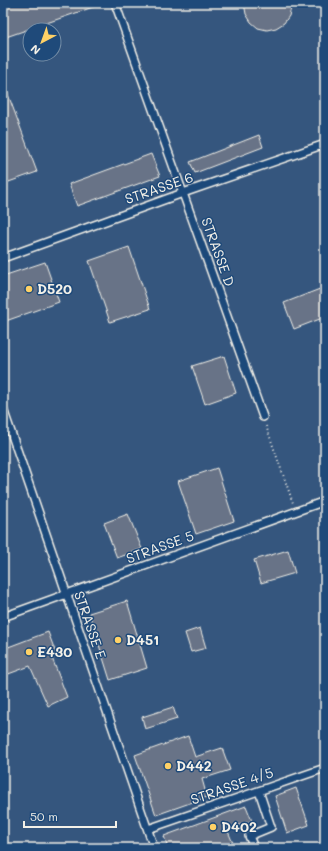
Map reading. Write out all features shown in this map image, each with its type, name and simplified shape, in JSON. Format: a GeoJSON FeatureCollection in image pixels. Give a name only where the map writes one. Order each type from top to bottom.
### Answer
{"type":"FeatureCollection","features":[{"type":"Feature","properties":{"kind":"lane","name":"STRASSE D"},"geometry":{"type":"LineString","coordinates":[[115,3],[263,417]]}},
{"type":"Feature","properties":{"kind":"lane","name":"STRASSE 6"},"geometry":{"type":"LineString","coordinates":[[3,258],[183,193],[325,144]]}},
{"type":"Feature","properties":{"kind":"lane","name":"STRASSE E"},"geometry":{"type":"LineString","coordinates":[[3,409],[154,848]]}},
{"type":"Feature","properties":{"kind":"lane","name":"STRASSE 5"},"geometry":{"type":"LineString","coordinates":[[3,617],[325,501]]}},
{"type":"Feature","properties":{"kind":"lane","name":"STRASSE 4/5"},"geometry":{"type":"LineString","coordinates":[[148,829],[325,768]]}},
{"type":"Feature","properties":{"kind":"lane"},"geometry":{"type":"LineString","coordinates":[[254,848],[249,836],[271,827],[258,791]]}},
{"type":"Feature","properties":{"kind":"path"},"geometry":{"type":"LineString","coordinates":[[263,417],[296,511]]}},
{"type":"Feature","properties":{"kind":"shaded area"},"geometry":{"type":"Polygon","coordinates":[[[3,3],[325,3],[325,848],[3,848],[3,3]]]}},
{"type":"Feature","properties":{"kind":"building"},"geometry":{"type":"Polygon","coordinates":[[[3,3],[99,3],[99,5],[50,22],[22,22],[22,31],[3,38],[3,3]]]}},
{"type":"Feature","properties":{"kind":"building"},"geometry":{"type":"Polygon","coordinates":[[[244,3],[292,3],[289,16],[284,23],[276,28],[267,30],[258,28],[251,22],[246,14],[244,3]]]}},
{"type":"Feature","properties":{"kind":"building"},"geometry":{"type":"Polygon","coordinates":[[[3,81],[37,172],[3,184],[3,81]]]}},
{"type":"Feature","properties":{"kind":"building"},"geometry":{"type":"Polygon","coordinates":[[[259,135],[263,147],[195,173],[190,162],[259,135]]]}},
{"type":"Feature","properties":{"kind":"building"},"geometry":{"type":"Polygon","coordinates":[[[151,154],[160,176],[77,206],[69,184],[151,154]]]}},
{"type":"Feature","properties":{"kind":"building"},"geometry":{"type":"Polygon","coordinates":[[[129,247],[150,309],[110,322],[89,261],[129,247]]]}},
{"type":"Feature","properties":{"kind":"building","name":"D520"},"geometry":{"type":"Polygon","coordinates":[[[45,262],[59,302],[3,322],[3,276],[45,262]]]}},
{"type":"Feature","properties":{"kind":"building"},"geometry":{"type":"Polygon","coordinates":[[[325,287],[325,317],[294,329],[284,303],[325,287]]]}},
{"type":"Feature","properties":{"kind":"building"},"geometry":{"type":"Polygon","coordinates":[[[224,356],[236,393],[205,404],[192,366],[224,356]]]}},
{"type":"Feature","properties":{"kind":"building"},"geometry":{"type":"Polygon","coordinates":[[[217,468],[234,521],[196,534],[178,481],[217,468]]]}},
{"type":"Feature","properties":{"kind":"building"},"geometry":{"type":"Polygon","coordinates":[[[128,514],[142,549],[117,558],[104,523],[128,514]]]}},
{"type":"Feature","properties":{"kind":"building"},"geometry":{"type":"Polygon","coordinates":[[[288,550],[295,573],[261,583],[254,560],[288,550]]]}},
{"type":"Feature","properties":{"kind":"building","name":"D451"},"geometry":{"type":"Polygon","coordinates":[[[127,601],[147,668],[110,680],[89,613],[127,601]]]}},
{"type":"Feature","properties":{"kind":"building"},"geometry":{"type":"Polygon","coordinates":[[[200,628],[206,648],[191,652],[185,633],[200,628]]]}},
{"type":"Feature","properties":{"kind":"building"},"geometry":{"type":"Polygon","coordinates":[[[48,632],[57,656],[52,658],[67,697],[48,706],[30,666],[3,676],[3,649],[48,632]]]}},
{"type":"Feature","properties":{"kind":"building"},"geometry":{"type":"Polygon","coordinates":[[[173,707],[177,719],[145,729],[142,717],[173,707]]]}},
{"type":"Feature","properties":{"kind":"building"},"geometry":{"type":"Polygon","coordinates":[[[188,736],[195,757],[222,748],[230,770],[202,779],[207,797],[156,815],[135,755],[188,736]]]}},
{"type":"Feature","properties":{"kind":"building"},"geometry":{"type":"Polygon","coordinates":[[[296,788],[309,825],[287,833],[275,796],[296,788]]]}},
{"type":"Feature","properties":{"kind":"building","name":"D402"},"geometry":{"type":"Polygon","coordinates":[[[246,806],[252,821],[227,829],[235,848],[168,848],[164,836],[246,806]]]}},
{"type":"Feature","properties":{"kind":"place","name":"D520"},"geometry":{"type":"Point","coordinates":[29,289]}},
{"type":"Feature","properties":{"kind":"place","name":"D451"},"geometry":{"type":"Point","coordinates":[118,640]}},
{"type":"Feature","properties":{"kind":"place","name":"E430"},"geometry":{"type":"Point","coordinates":[29,652]}},
{"type":"Feature","properties":{"kind":"place","name":"D442"},"geometry":{"type":"Point","coordinates":[168,766]}},
{"type":"Feature","properties":{"kind":"place","name":"D402"},"geometry":{"type":"Point","coordinates":[213,827]}}]}
